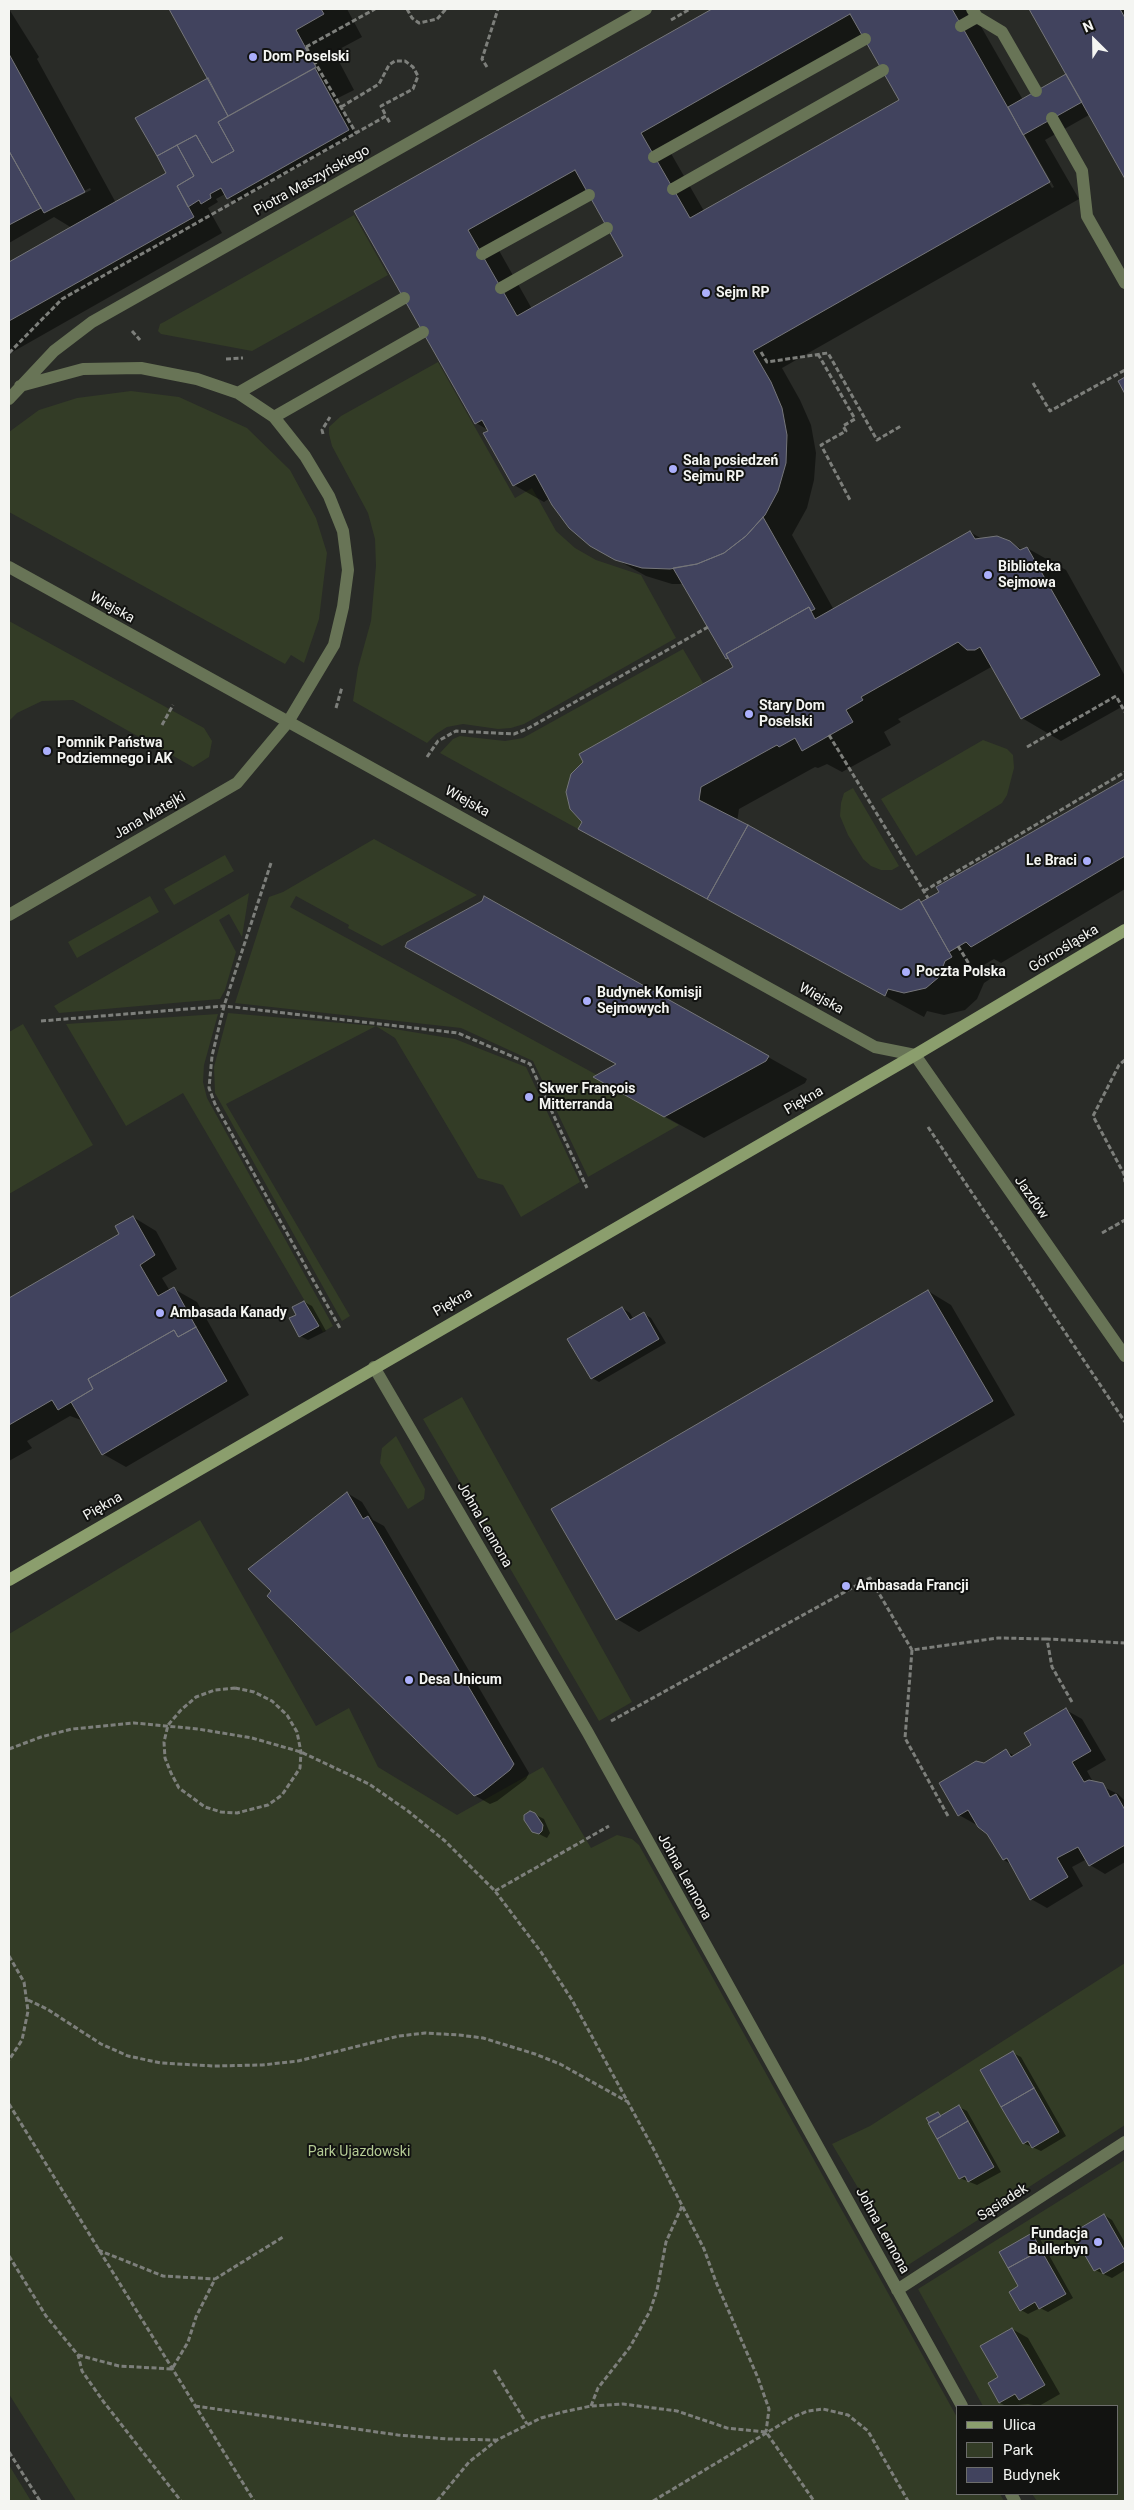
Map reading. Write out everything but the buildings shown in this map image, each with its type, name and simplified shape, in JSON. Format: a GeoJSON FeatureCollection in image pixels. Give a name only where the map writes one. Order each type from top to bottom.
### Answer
{"type":"FeatureCollection","features":[{"type":"Feature","properties":{"kind":"street","name":"Piotra Maszyńskiego"},"geometry":{"type":"LineString","coordinates":[[9,399],[54,351],[92,322],[646,9]]}},
{"type":"Feature","properties":{"kind":"street"},"geometry":{"type":"LineString","coordinates":[[961,26],[974,13],[1002,32],[1036,91]]}},
{"type":"Feature","properties":{"kind":"street"},"geometry":{"type":"LineString","coordinates":[[654,158],[865,39]]}},
{"type":"Feature","properties":{"kind":"street"},"geometry":{"type":"LineString","coordinates":[[673,189],[883,70]]}},
{"type":"Feature","properties":{"kind":"street"},"geometry":{"type":"LineString","coordinates":[[1052,118],[1082,171],[1087,216],[1125,283]]}},
{"type":"Feature","properties":{"kind":"street"},"geometry":{"type":"LineString","coordinates":[[482,254],[588,194]]}},
{"type":"Feature","properties":{"kind":"street"},"geometry":{"type":"LineString","coordinates":[[501,288],[607,228]]}},
{"type":"Feature","properties":{"kind":"street"},"geometry":{"type":"LineString","coordinates":[[238,393],[404,298]]}},
{"type":"Feature","properties":{"kind":"street"},"geometry":{"type":"LineString","coordinates":[[274,417],[423,332]]}},
{"type":"Feature","properties":{"kind":"street","name":"Jana Matejki"},"geometry":{"type":"LineString","coordinates":[[9,915],[237,783],[260,758],[288,722],[334,644],[343,607],[348,570],[343,531],[329,496],[305,456],[274,417],[238,393],[197,380],[141,368],[83,369],[20,386]]}},
{"type":"Feature","properties":{"kind":"street","name":"Wiejska"},"geometry":{"type":"LineString","coordinates":[[9,567],[875,1046],[915,1055]]}},
{"type":"Feature","properties":{"kind":"street","name":"Górnośląska"},"geometry":{"type":"LineString","coordinates":[[915,1055],[1125,930]]}},
{"type":"Feature","properties":{"kind":"street","name":"Jazdów"},"geometry":{"type":"LineString","coordinates":[[915,1055],[1125,1356]]}},
{"type":"Feature","properties":{"kind":"street","name":"Piękna"},"geometry":{"type":"LineString","coordinates":[[9,1580],[915,1055]]}},
{"type":"Feature","properties":{"kind":"street","name":"Johna Lennona"},"geometry":{"type":"LineString","coordinates":[[374,1367],[588,1733],[961,2405]]}},
{"type":"Feature","properties":{"kind":"street","name":"Sąsiadek"},"geometry":{"type":"LineString","coordinates":[[897,2290],[1125,2142]]}},
{"type":"Feature","properties":{"kind":"path"},"geometry":{"type":"LineString","coordinates":[[356,133],[306,47],[375,9]]}},
{"type":"Feature","properties":{"kind":"path"},"geometry":{"type":"LineString","coordinates":[[407,9],[412,18],[419,23],[437,19],[446,9]]}},
{"type":"Feature","properties":{"kind":"path"},"geometry":{"type":"LineString","coordinates":[[486,67],[482,59],[498,9]]}},
{"type":"Feature","properties":{"kind":"path"},"geometry":{"type":"LineString","coordinates":[[668,21],[690,9]]}},
{"type":"Feature","properties":{"kind":"path"},"geometry":{"type":"LineString","coordinates":[[341,107],[379,84],[389,65],[395,61],[405,61],[413,67],[418,76],[413,89],[381,106],[390,123]]}},
{"type":"Feature","properties":{"kind":"path"},"geometry":{"type":"LineString","coordinates":[[9,353],[62,299],[386,116]]}},
{"type":"Feature","properties":{"kind":"path"},"geometry":{"type":"LineString","coordinates":[[202,220],[206,228]]}},
{"type":"Feature","properties":{"kind":"path"},"geometry":{"type":"LineString","coordinates":[[134,325],[132,332],[138,340],[146,342]]}},
{"type":"Feature","properties":{"kind":"path"},"geometry":{"type":"LineString","coordinates":[[761,352],[766,362],[828,353],[877,440],[901,426]]}},
{"type":"Feature","properties":{"kind":"path"},"geometry":{"type":"LineString","coordinates":[[818,354],[855,419],[843,426],[846,432],[821,445],[850,500]]}},
{"type":"Feature","properties":{"kind":"path"},"geometry":{"type":"LineString","coordinates":[[219,358],[228,360],[246,358]]}},
{"type":"Feature","properties":{"kind":"path"},"geometry":{"type":"LineString","coordinates":[[1033,382],[1050,411],[1125,370]]}},
{"type":"Feature","properties":{"kind":"path"},"geometry":{"type":"LineString","coordinates":[[324,437],[322,430],[332,415]]}},
{"type":"Feature","properties":{"kind":"path"},"geometry":{"type":"LineString","coordinates":[[426,757],[438,741],[456,731],[514,734],[527,729],[708,627]]}},
{"type":"Feature","properties":{"kind":"path"},"geometry":{"type":"LineString","coordinates":[[1026,747],[1116,696],[1125,712]]}},
{"type":"Feature","properties":{"kind":"path"},"geometry":{"type":"LineString","coordinates":[[162,725],[172,705]]}},
{"type":"Feature","properties":{"kind":"path"},"geometry":{"type":"LineString","coordinates":[[829,735],[928,898]]}},
{"type":"Feature","properties":{"kind":"path"},"geometry":{"type":"LineString","coordinates":[[924,890],[1125,772]]}},
{"type":"Feature","properties":{"kind":"path"},"geometry":{"type":"LineString","coordinates":[[271,863],[224,1006],[212,1056],[209,1088],[215,1104],[341,1330]]}},
{"type":"Feature","properties":{"kind":"path"},"geometry":{"type":"LineString","coordinates":[[958,946],[974,972]]}},
{"type":"Feature","properties":{"kind":"path"},"geometry":{"type":"LineString","coordinates":[[41,1021],[224,1006],[458,1033],[530,1064],[587,1188]]}},
{"type":"Feature","properties":{"kind":"path"},"geometry":{"type":"LineString","coordinates":[[1125,1060],[1119,1065],[1093,1116],[1124,1174],[1125,1182]]}},
{"type":"Feature","properties":{"kind":"path"},"geometry":{"type":"LineString","coordinates":[[928,1127],[1125,1422]]}},
{"type":"Feature","properties":{"kind":"path"},"geometry":{"type":"LineString","coordinates":[[1102,1233],[1125,1220]]}},
{"type":"Feature","properties":{"kind":"path"},"geometry":{"type":"LineString","coordinates":[[588,1733],[870,1578],[912,1650],[905,1738],[948,1816]]}},
{"type":"Feature","properties":{"kind":"path"},"geometry":{"type":"LineString","coordinates":[[912,1650],[998,1638],[1125,1643]]}},
{"type":"Feature","properties":{"kind":"path"},"geometry":{"type":"LineString","coordinates":[[1047,1639],[1052,1667],[1072,1702]]}},
{"type":"Feature","properties":{"kind":"path"},"geometry":{"type":"LineString","coordinates":[[235,1688],[254,1692],[272,1701],[287,1715],[297,1732],[301,1752],[300,1768],[282,1795],[268,1805],[253,1811],[221,1812],[205,1807],[191,1799],[175,1780],[165,1758],[164,1742],[168,1725],[196,1697],[215,1690],[235,1688]]}},
{"type":"Feature","properties":{"kind":"path"},"geometry":{"type":"LineString","coordinates":[[9,1749],[41,1737],[96,1725],[134,1723],[168,1725],[252,1738],[301,1752],[369,1784],[408,1811],[445,1841],[495,1891],[522,1925],[572,2000],[628,2102],[704,2249],[769,2409],[766,2432],[814,2501]]}},
{"type":"Feature","properties":{"kind":"path"},"geometry":{"type":"LineString","coordinates":[[495,1891],[586,1839]]}},
{"type":"Feature","properties":{"kind":"path"},"geometry":{"type":"LineString","coordinates":[[9,1956],[20,1974],[28,2000],[25,2030],[18,2048],[9,2060]]}},
{"type":"Feature","properties":{"kind":"path"},"geometry":{"type":"LineString","coordinates":[[28,2000],[46,2009],[101,2044],[128,2056],[161,2063],[214,2066],[262,2065],[306,2059],[399,2036],[425,2033],[459,2034],[515,2046],[552,2060],[628,2102]]}},
{"type":"Feature","properties":{"kind":"path"},"geometry":{"type":"LineString","coordinates":[[9,2104],[254,2501]]}},
{"type":"Feature","properties":{"kind":"path"},"geometry":{"type":"LineString","coordinates":[[591,2406],[598,2388],[630,2347],[650,2311],[657,2290],[666,2242],[682,2206]]}},
{"type":"Feature","properties":{"kind":"path"},"geometry":{"type":"LineString","coordinates":[[172,2369],[188,2342],[196,2317],[215,2279],[283,2237]]}},
{"type":"Feature","properties":{"kind":"path"},"geometry":{"type":"LineString","coordinates":[[98,2250],[163,2276],[215,2279]]}},
{"type":"Feature","properties":{"kind":"path"},"geometry":{"type":"LineString","coordinates":[[9,2256],[46,2316],[78,2355],[82,2371],[97,2394],[181,2501]]}},
{"type":"Feature","properties":{"kind":"path"},"geometry":{"type":"LineString","coordinates":[[78,2355],[119,2366],[172,2369]]}},
{"type":"Feature","properties":{"kind":"path"},"geometry":{"type":"LineString","coordinates":[[494,2370],[526,2424]]}},
{"type":"Feature","properties":{"kind":"path"},"geometry":{"type":"LineString","coordinates":[[437,2501],[469,2462],[497,2440],[526,2424],[563,2412],[591,2406],[622,2404],[667,2410],[728,2428],[766,2432]]}},
{"type":"Feature","properties":{"kind":"path"},"geometry":{"type":"LineString","coordinates":[[194,2406],[398,2435],[497,2440]]}},
{"type":"Feature","properties":{"kind":"path"},"geometry":{"type":"LineString","coordinates":[[653,2501],[766,2432],[808,2411],[829,2409],[848,2415],[861,2424],[872,2436],[908,2501]]}},
{"type":"Feature","properties":{"kind":"path"},"geometry":{"type":"LineString","coordinates":[[9,2452],[40,2501]]}},
{"type":"Feature","properties":{"kind":"green space"},"geometry":{"type":"Polygon","coordinates":[[[354,215],[388,275],[252,351],[161,334],[158,331],[160,324],[354,215]]]}},
{"type":"Feature","properties":{"kind":"green space"},"geometry":{"type":"Polygon","coordinates":[[[438,362],[515,498],[532,488],[556,531],[575,548],[596,560],[641,575],[676,638],[524,724],[498,729],[463,724],[447,727],[427,743],[353,701],[358,668],[371,621],[376,566],[375,539],[368,513],[332,446],[329,427],[341,416],[438,362]]]}},
{"type":"Feature","properties":{"kind":"green space"},"geometry":{"type":"Polygon","coordinates":[[[131,391],[179,397],[247,428],[290,470],[316,518],[327,553],[319,619],[304,663],[291,655],[285,664],[9,512],[9,432],[39,410],[77,398],[131,391]]]}},
{"type":"Feature","properties":{"kind":"green space"},"geometry":{"type":"Polygon","coordinates":[[[9,621],[204,728],[212,741],[209,757],[193,767],[73,700],[42,701],[17,713],[9,721],[9,621]]]}},
{"type":"Feature","properties":{"kind":"green space"},"geometry":{"type":"Polygon","coordinates":[[[683,649],[703,683],[580,754],[583,762],[571,774],[566,792],[570,809],[582,822],[578,829],[440,753],[453,739],[460,736],[505,741],[523,738],[683,649]]]}},
{"type":"Feature","properties":{"kind":"green space"},"geometry":{"type":"Polygon","coordinates":[[[983,740],[1007,749],[1013,755],[1014,768],[1007,795],[1002,803],[916,856],[881,799],[983,740]]]}},
{"type":"Feature","properties":{"kind":"green space"},"geometry":{"type":"Polygon","coordinates":[[[853,788],[899,866],[892,870],[881,870],[871,866],[863,859],[848,835],[840,816],[841,803],[844,793],[853,788]]]}},
{"type":"Feature","properties":{"kind":"green space"},"geometry":{"type":"Polygon","coordinates":[[[374,839],[477,895],[382,946],[348,928],[349,925],[296,896],[290,907],[597,1075],[593,1077],[679,1125],[588,1177],[533,1061],[461,1028],[235,1003],[269,897],[283,892],[374,839]]]}},
{"type":"Feature","properties":{"kind":"green space"},"geometry":{"type":"Polygon","coordinates":[[[225,855],[234,871],[174,905],[164,889],[225,855]]]}},
{"type":"Feature","properties":{"kind":"green space"},"geometry":{"type":"Polygon","coordinates":[[[249,893],[242,937],[229,914],[219,920],[236,952],[225,990],[220,999],[59,1013],[54,1006],[249,893]]]}},
{"type":"Feature","properties":{"kind":"green space"},"geometry":{"type":"Polygon","coordinates":[[[150,896],[159,912],[77,958],[68,942],[150,896]]]}},
{"type":"Feature","properties":{"kind":"green space"},"geometry":{"type":"Polygon","coordinates":[[[228,1013],[376,1026],[226,1104],[350,1316],[342,1321],[215,1093],[214,1067],[228,1013]]]}},
{"type":"Feature","properties":{"kind":"green space"},"geometry":{"type":"Polygon","coordinates":[[[218,1014],[204,1065],[203,1082],[207,1098],[333,1326],[323,1332],[183,1093],[126,1126],[66,1024],[218,1014]]]}},
{"type":"Feature","properties":{"kind":"green space"},"geometry":{"type":"Polygon","coordinates":[[[23,1024],[93,1145],[9,1194],[9,1032],[23,1024]]]}},
{"type":"Feature","properties":{"kind":"green space"},"geometry":{"type":"Polygon","coordinates":[[[376,1026],[455,1039],[526,1067],[580,1182],[521,1217],[503,1185],[478,1178],[395,1038],[376,1026]]]}},
{"type":"Feature","properties":{"kind":"green space"},"geometry":{"type":"Polygon","coordinates":[[[462,1397],[632,1702],[599,1721],[423,1419],[462,1397]]]}},
{"type":"Feature","properties":{"kind":"green space"},"geometry":{"type":"Polygon","coordinates":[[[396,1436],[425,1489],[424,1499],[408,1509],[380,1463],[382,1448],[396,1436]]]}},
{"type":"Feature","properties":{"kind":"green space","name":"Park Ujazdowski"},"geometry":{"type":"Polygon","coordinates":[[[200,1520],[316,1726],[349,1708],[378,1767],[457,1815],[543,1767],[591,1848],[617,1835],[632,1839],[639,1845],[956,2415],[956,2495],[1001,2495],[1004,2501],[76,2501],[9,2394],[9,1634],[200,1520]]]}},
{"type":"Feature","properties":{"kind":"green space"},"geometry":{"type":"Polygon","coordinates":[[[1125,1963],[1125,2125],[905,2267],[832,2144],[870,2126],[1125,1963]]]}},
{"type":"Feature","properties":{"kind":"green space"},"geometry":{"type":"Polygon","coordinates":[[[1125,2160],[1125,2501],[1037,2501],[1033,2495],[1119,2495],[1119,2405],[982,2405],[918,2289],[1125,2160]]]}},
{"type":"Feature","properties":{"kind":"green space"},"geometry":{"type":"Polygon","coordinates":[[[9,2465],[31,2501],[10,2501],[9,2465]]]}},
{"type":"Feature","properties":{"kind":"place","name":"Dom Poselski"},"geometry":{"type":"Point","coordinates":[253,57]}},
{"type":"Feature","properties":{"kind":"place","name":"Sejm RP"},"geometry":{"type":"Point","coordinates":[706,293]}},
{"type":"Feature","properties":{"kind":"place","name":"Sala posiedzeń Sejmu RP"},"geometry":{"type":"Point","coordinates":[673,469]}},
{"type":"Feature","properties":{"kind":"place","name":"Biblioteka Sejmowa"},"geometry":{"type":"Point","coordinates":[988,575]}},
{"type":"Feature","properties":{"kind":"place","name":"Stary Dom Poselski"},"geometry":{"type":"Point","coordinates":[749,714]}},
{"type":"Feature","properties":{"kind":"place","name":"Pomnik Państwa Podziemnego i AK"},"geometry":{"type":"Point","coordinates":[47,751]}},
{"type":"Feature","properties":{"kind":"place","name":"Le Braci"},"geometry":{"type":"Point","coordinates":[1087,861]}},
{"type":"Feature","properties":{"kind":"place","name":"Poczta Polska"},"geometry":{"type":"Point","coordinates":[906,972]}},
{"type":"Feature","properties":{"kind":"place","name":"Budynek Komisji Sejmowych"},"geometry":{"type":"Point","coordinates":[587,1001]}},
{"type":"Feature","properties":{"kind":"place","name":"Skwer François Mitterranda"},"geometry":{"type":"Point","coordinates":[529,1097]}},
{"type":"Feature","properties":{"kind":"place","name":"Ambasada Kanady"},"geometry":{"type":"Point","coordinates":[160,1313]}},
{"type":"Feature","properties":{"kind":"place","name":"Ambasada Francji"},"geometry":{"type":"Point","coordinates":[846,1586]}},
{"type":"Feature","properties":{"kind":"place","name":"Desa Unicum"},"geometry":{"type":"Point","coordinates":[409,1680]}},
{"type":"Feature","properties":{"kind":"place","name":"Fundacja Bullerbyn"},"geometry":{"type":"Point","coordinates":[1098,2242]}}]}
